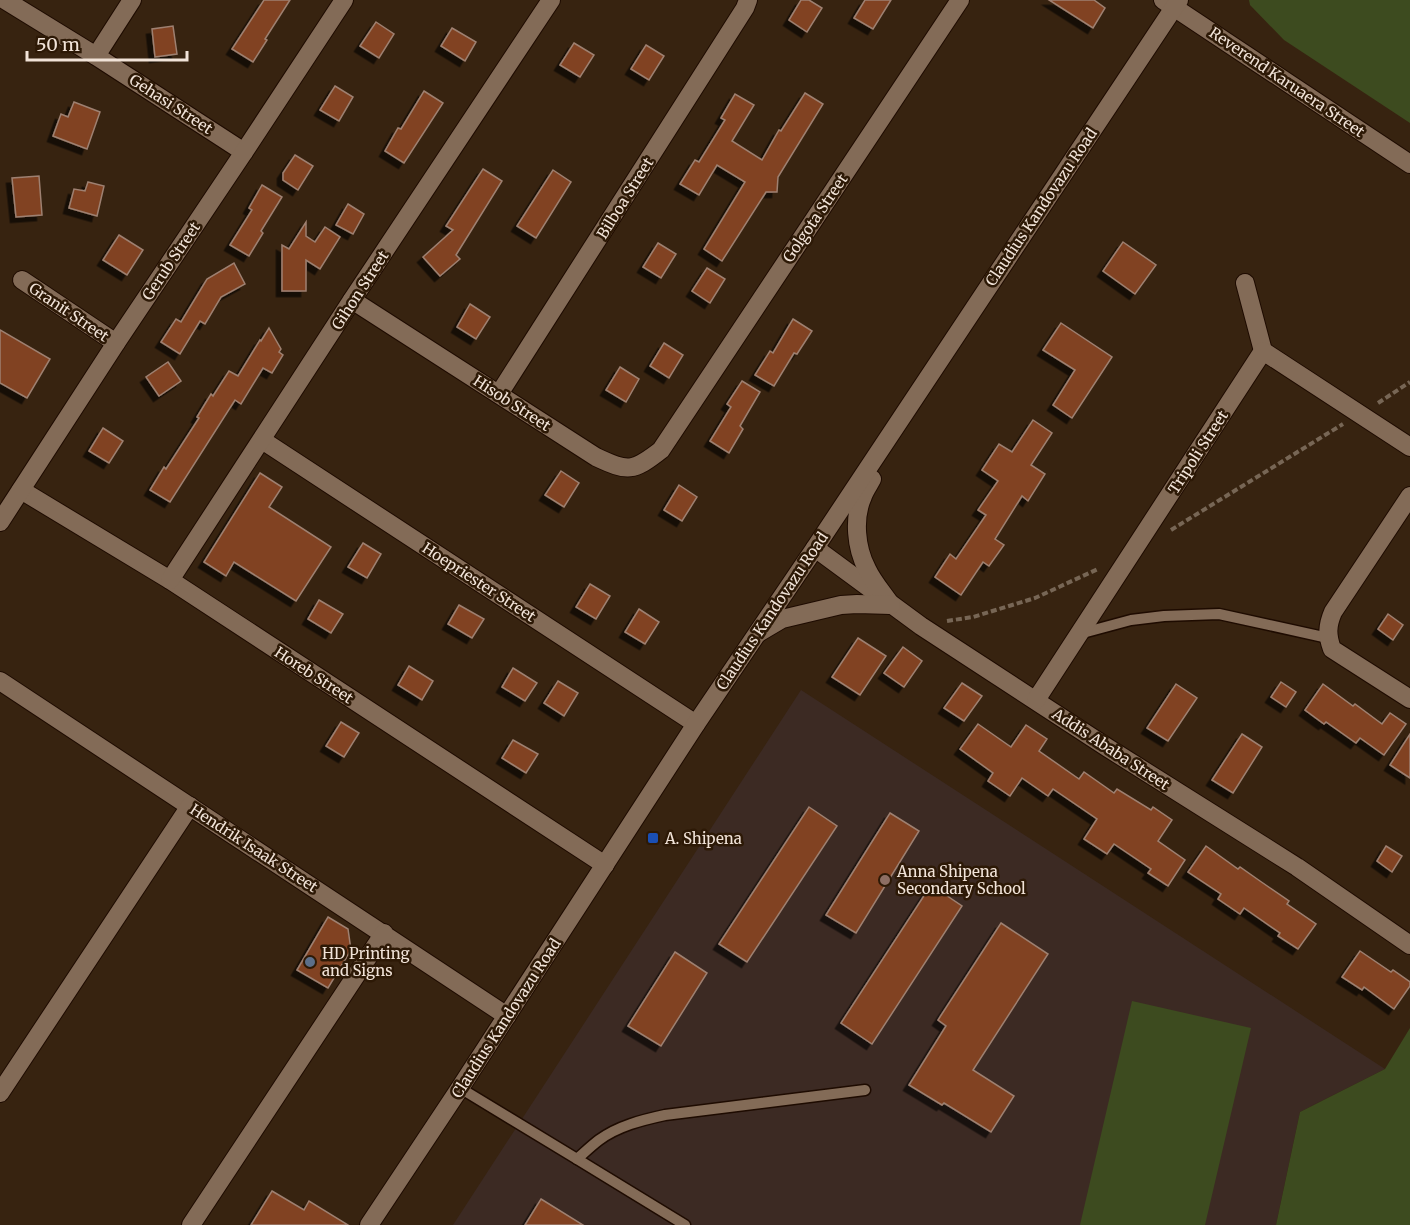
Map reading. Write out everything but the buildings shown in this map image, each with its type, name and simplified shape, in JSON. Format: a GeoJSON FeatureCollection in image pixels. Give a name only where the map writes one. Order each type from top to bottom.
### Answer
{"type":"FeatureCollection","features":[{"type":"Feature","properties":{"kind":"street","name":"Gehasi Street"},"geometry":{"type":"LineString","coordinates":[[5,0],[244,152]]}},
{"type":"Feature","properties":{"kind":"street"},"geometry":{"type":"LineString","coordinates":[[96,56],[132,0]]}},
{"type":"Feature","properties":{"kind":"street","name":"Gerub Street"},"geometry":{"type":"LineString","coordinates":[[0,522],[344,0]]}},
{"type":"Feature","properties":{"kind":"street","name":"Gihon Street"},"geometry":{"type":"LineString","coordinates":[[170,580],[551,0]]}},
{"type":"Feature","properties":{"kind":"street","name":"Bilboa Street"},"geometry":{"type":"LineString","coordinates":[[500,394],[748,0]]}},
{"type":"Feature","properties":{"kind":"street","name":"Golgota Street"},"geometry":{"type":"LineString","coordinates":[[671,435],[960,0]]}},
{"type":"Feature","properties":{"kind":"street","name":"Reverend Karuaera Street"},"geometry":{"type":"LineString","coordinates":[[1172,2],[1410,164]]}},
{"type":"Feature","properties":{"kind":"street","name":"Claudius Kandovazu Road"},"geometry":{"type":"LineString","coordinates":[[369,1225],[696,724],[934,368],[1172,2]]}},
{"type":"Feature","properties":{"kind":"street","name":"Granit Street"},"geometry":{"type":"LineString","coordinates":[[22,280],[116,343]]}},
{"type":"Feature","properties":{"kind":"street"},"geometry":{"type":"LineString","coordinates":[[1245,283],[1263,351],[1410,447]]}},
{"type":"Feature","properties":{"kind":"street","name":"Hisob Street"},"geometry":{"type":"LineString","coordinates":[[352,300],[596,458],[614,466],[633,468],[647,461],[661,450],[671,435]]}},
{"type":"Feature","properties":{"kind":"street","name":"Tripoli Street"},"geometry":{"type":"LineString","coordinates":[[1036,700],[1263,351]]}},
{"type":"Feature","properties":{"kind":"street"},"geometry":{"type":"LineString","coordinates":[[891,605],[867,570],[860,553],[857,515],[862,497],[934,368]]}},
{"type":"Feature","properties":{"kind":"street","name":"Hoepriester Street"},"geometry":{"type":"LineString","coordinates":[[262,440],[696,724]]}},
{"type":"Feature","properties":{"kind":"street","name":"Horeb Street"},"geometry":{"type":"LineString","coordinates":[[21,490],[170,580],[605,865]]}},
{"type":"Feature","properties":{"kind":"street"},"geometry":{"type":"LineString","coordinates":[[1410,496],[1333,612],[1328,625],[1328,638],[1332,649],[1410,699]]}},
{"type":"Feature","properties":{"kind":"street","name":"Addis Ababa Street"},"geometry":{"type":"LineString","coordinates":[[815,548],[891,605],[1108,748],[1297,867],[1410,945]]}},
{"type":"Feature","properties":{"kind":"street"},"geometry":{"type":"LineString","coordinates":[[755,635],[782,619],[794,615],[841,605],[891,605]]}},
{"type":"Feature","properties":{"kind":"street","name":"Hendrik Isaak Street"},"geometry":{"type":"LineString","coordinates":[[0,681],[507,1016]]}},
{"type":"Feature","properties":{"kind":"street"},"geometry":{"type":"LineString","coordinates":[[0,1093],[190,806]]}},
{"type":"Feature","properties":{"kind":"street"},"geometry":{"type":"LineString","coordinates":[[191,1225],[384,933]]}},
{"type":"Feature","properties":{"kind":"lane"},"geometry":{"type":"LineString","coordinates":[[1079,634],[1131,620],[1219,614],[1328,638]]}},
{"type":"Feature","properties":{"kind":"lane"},"geometry":{"type":"LineString","coordinates":[[460,1088],[686,1225]]}},
{"type":"Feature","properties":{"kind":"lane"},"geometry":{"type":"LineString","coordinates":[[577,1159],[600,1139],[644,1120],[665,1115],[865,1090]]}},
{"type":"Feature","properties":{"kind":"shaded area","name":"Anna Shipena Secondary School"},"geometry":{"type":"Polygon","coordinates":[[[801,690],[1385,1069],[1300,1112],[1276,1225],[453,1225],[801,690]]]}},
{"type":"Feature","properties":{"kind":"green space"},"geometry":{"type":"Polygon","coordinates":[[[1249,0],[1410,0],[1410,123],[1284,40],[1250,5],[1249,0]]]}},
{"type":"Feature","properties":{"kind":"green space"},"geometry":{"type":"Polygon","coordinates":[[[1132,1001],[1251,1028],[1205,1225],[1080,1225],[1132,1001]]]}},
{"type":"Feature","properties":{"kind":"green space"},"geometry":{"type":"Polygon","coordinates":[[[1410,1028],[1410,1225],[1276,1225],[1300,1112],[1385,1069],[1410,1028]]]}},
{"type":"Feature","properties":{"kind":"place","name":"A. Shipena"},"geometry":{"type":"Point","coordinates":[653,838]}},
{"type":"Feature","properties":{"kind":"place","name":"Anna Shipena Secondary School"},"geometry":{"type":"Point","coordinates":[885,880]}},
{"type":"Feature","properties":{"kind":"place","name":"HD Printing and Signs"},"geometry":{"type":"Point","coordinates":[310,962]}}]}
